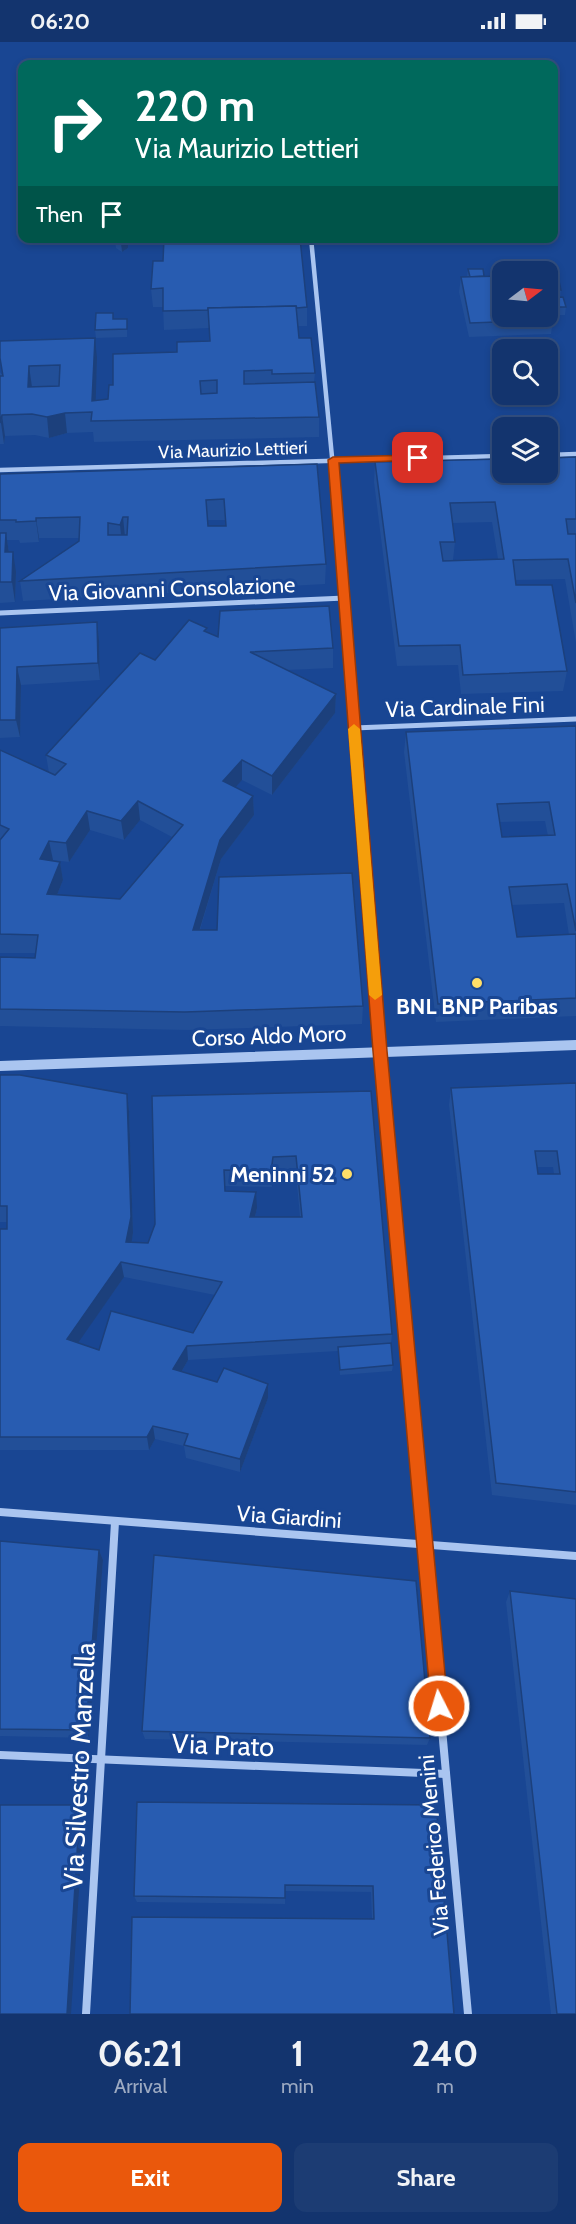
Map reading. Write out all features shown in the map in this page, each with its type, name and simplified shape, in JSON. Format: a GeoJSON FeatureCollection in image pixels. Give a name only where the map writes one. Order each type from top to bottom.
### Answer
{"type":"FeatureCollection","features":[{"type":"Feature","properties":{"kind":"street","name":"Via Federico Menini"},"geometry":{"type":"LineString","coordinates":[[311,243],[345,598],[380,1051],[468,2014]]}},
{"type":"Feature","properties":{"kind":"street"},"geometry":{"type":"LineString","coordinates":[[558,455],[576,454]]}},
{"type":"Feature","properties":{"kind":"street","name":"Via Maurizio Lettieri"},"geometry":{"type":"LineString","coordinates":[[0,470],[492,456]]}},
{"type":"Feature","properties":{"kind":"street","name":"Via Giovanni Consolazione"},"geometry":{"type":"LineString","coordinates":[[0,613],[345,598]]}},
{"type":"Feature","properties":{"kind":"street","name":"Via Cardinale Fini"},"geometry":{"type":"LineString","coordinates":[[354,728],[576,719]]}},
{"type":"Feature","properties":{"kind":"street","name":"Corso Aldo Moro"},"geometry":{"type":"LineString","coordinates":[[0,1066],[576,1045]]}},
{"type":"Feature","properties":{"kind":"street","name":"Via Giardini"},"geometry":{"type":"LineString","coordinates":[[0,1512],[576,1556]]}},
{"type":"Feature","properties":{"kind":"street","name":"Via Silvestro Manzella"},"geometry":{"type":"LineString","coordinates":[[86,2014],[99,1761],[115,1521]]}},
{"type":"Feature","properties":{"kind":"street","name":"Via Prato"},"geometry":{"type":"LineString","coordinates":[[0,1755],[446,1774]]}},
{"type":"Feature","properties":{"kind":"building"},"geometry":{"type":"Polygon","coordinates":[[[164,243],[301,243],[307,307],[163,311],[163,288],[151,289],[153,261],[163,261],[164,243]]]}},
{"type":"Feature","properties":{"kind":"building"},"geometry":{"type":"Polygon","coordinates":[[[468,269],[483,269],[484,276],[470,277],[468,269]]]}},
{"type":"Feature","properties":{"kind":"building"},"geometry":{"type":"Polygon","coordinates":[[[492,276],[492,322],[470,323],[461,277],[492,276]]]}},
{"type":"Feature","properties":{"kind":"building"},"geometry":{"type":"Polygon","coordinates":[[[558,297],[563,297],[566,307],[558,307],[558,297]]]}},
{"type":"Feature","properties":{"kind":"building"},"geometry":{"type":"Polygon","coordinates":[[[296,306],[299,338],[311,338],[315,373],[272,374],[272,370],[244,371],[244,384],[315,382],[319,417],[91,421],[92,412],[65,413],[47,417],[32,414],[2,415],[0,423],[0,376],[3,376],[0,341],[95,338],[92,401],[108,399],[109,385],[113,385],[113,354],[177,352],[177,342],[210,341],[208,308],[296,306]],[[60,365],[29,366],[28,387],[59,386],[60,365]],[[217,380],[200,381],[201,394],[217,393],[217,380]]]}},
{"type":"Feature","properties":{"kind":"building"},"geometry":{"type":"Polygon","coordinates":[[[96,313],[113,313],[113,319],[127,319],[127,329],[95,330],[96,313]]]}},
{"type":"Feature","properties":{"kind":"building"},"geometry":{"type":"Polygon","coordinates":[[[576,457],[576,519],[566,519],[568,534],[576,534],[576,603],[568,559],[513,560],[516,585],[552,585],[567,671],[463,675],[460,645],[399,646],[375,462],[492,459],[492,483],[558,483],[558,458],[576,457]],[[495,502],[450,503],[455,542],[440,542],[443,561],[504,559],[495,502]]]}},
{"type":"Feature","properties":{"kind":"building"},"geometry":{"type":"Polygon","coordinates":[[[317,464],[326,564],[20,581],[79,541],[80,517],[36,518],[36,521],[16,522],[16,520],[0,520],[0,474],[317,464]],[[224,499],[206,500],[208,526],[226,526],[224,499]],[[123,517],[120,525],[108,523],[108,535],[127,535],[128,517],[123,517]]]}},
{"type":"Feature","properties":{"kind":"building"},"geometry":{"type":"Polygon","coordinates":[[[0,533],[6,533],[5,552],[13,552],[12,582],[0,582],[0,533]]]}},
{"type":"Feature","properties":{"kind":"building"},"geometry":{"type":"Polygon","coordinates":[[[329,606],[333,648],[250,652],[336,694],[272,776],[242,760],[223,781],[253,796],[220,840],[193,930],[217,930],[219,877],[352,873],[363,1006],[185,1012],[0,1009],[0,957],[35,958],[38,935],[0,934],[0,840],[9,829],[0,825],[0,750],[55,775],[66,764],[46,755],[140,653],[155,660],[189,620],[207,628],[204,631],[218,637],[220,611],[329,606]],[[138,801],[121,821],[87,811],[66,843],[49,841],[40,859],[60,862],[47,894],[120,899],[183,825],[138,801]]]}},
{"type":"Feature","properties":{"kind":"building"},"geometry":{"type":"Polygon","coordinates":[[[97,622],[98,663],[17,667],[16,720],[0,720],[0,628],[97,622]]]}},
{"type":"Feature","properties":{"kind":"building"},"geometry":{"type":"Polygon","coordinates":[[[576,726],[576,931],[567,884],[509,887],[517,937],[576,934],[576,998],[438,1004],[406,732],[576,726]],[[549,802],[497,804],[502,837],[555,835],[549,802]]]}},
{"type":"Feature","properties":{"kind":"building"},"geometry":{"type":"Polygon","coordinates":[[[0,1075],[20,1075],[127,1094],[131,1217],[126,1242],[148,1243],[155,1224],[152,1096],[371,1091],[392,1334],[187,1346],[173,1369],[217,1382],[224,1368],[268,1384],[240,1459],[184,1445],[188,1434],[153,1426],[147,1437],[0,1437],[0,1229],[7,1229],[7,1206],[0,1206],[0,1075]],[[296,1156],[273,1157],[271,1171],[224,1170],[225,1191],[256,1192],[250,1217],[302,1217],[296,1156]],[[121,1262],[67,1339],[99,1350],[111,1311],[193,1333],[222,1282],[121,1262]]]}},
{"type":"Feature","properties":{"kind":"building"},"geometry":{"type":"Polygon","coordinates":[[[576,1083],[576,1492],[496,1483],[451,1088],[576,1083]],[[535,1151],[538,1174],[560,1174],[557,1151],[535,1151]]]}},
{"type":"Feature","properties":{"kind":"building"},"geometry":{"type":"Polygon","coordinates":[[[391,1343],[393,1365],[340,1370],[338,1347],[391,1343]]]}},
{"type":"Feature","properties":{"kind":"building"},"geometry":{"type":"Polygon","coordinates":[[[0,1541],[99,1550],[86,1730],[0,1729],[0,1541]]]}},
{"type":"Feature","properties":{"kind":"building"},"geometry":{"type":"Polygon","coordinates":[[[154,1555],[416,1581],[430,1738],[142,1731],[154,1555]]]}},
{"type":"Feature","properties":{"kind":"building"},"geometry":{"type":"Polygon","coordinates":[[[510,1591],[576,1599],[576,2014],[557,2014],[510,1591]]]}},
{"type":"Feature","properties":{"kind":"building"},"geometry":{"type":"Polygon","coordinates":[[[137,1802],[436,1805],[454,2014],[130,2014],[132,1917],[374,1919],[373,1886],[285,1885],[285,1898],[134,1896],[137,1802]]]}},
{"type":"Feature","properties":{"kind":"building"},"geometry":{"type":"Polygon","coordinates":[[[0,1805],[80,1805],[67,2014],[0,2014],[0,1805]]]}},
{"type":"Feature","properties":{"kind":"slow traffic"},"geometry":{"type":"LineString","coordinates":[[354,729],[375,995]]}},
{"type":"Feature","properties":{"kind":"place","name":"BNL BNP Paribas"},"geometry":{"type":"Point","coordinates":[477,983]}},
{"type":"Feature","properties":{"kind":"place","name":"Meninni 52"},"geometry":{"type":"Point","coordinates":[347,1174]}},
{"type":"Feature","properties":{"kind":"route"},"geometry":{"type":"LineString","coordinates":[[418,458],[333,460],[380,1051],[439,1706]]}}]}
